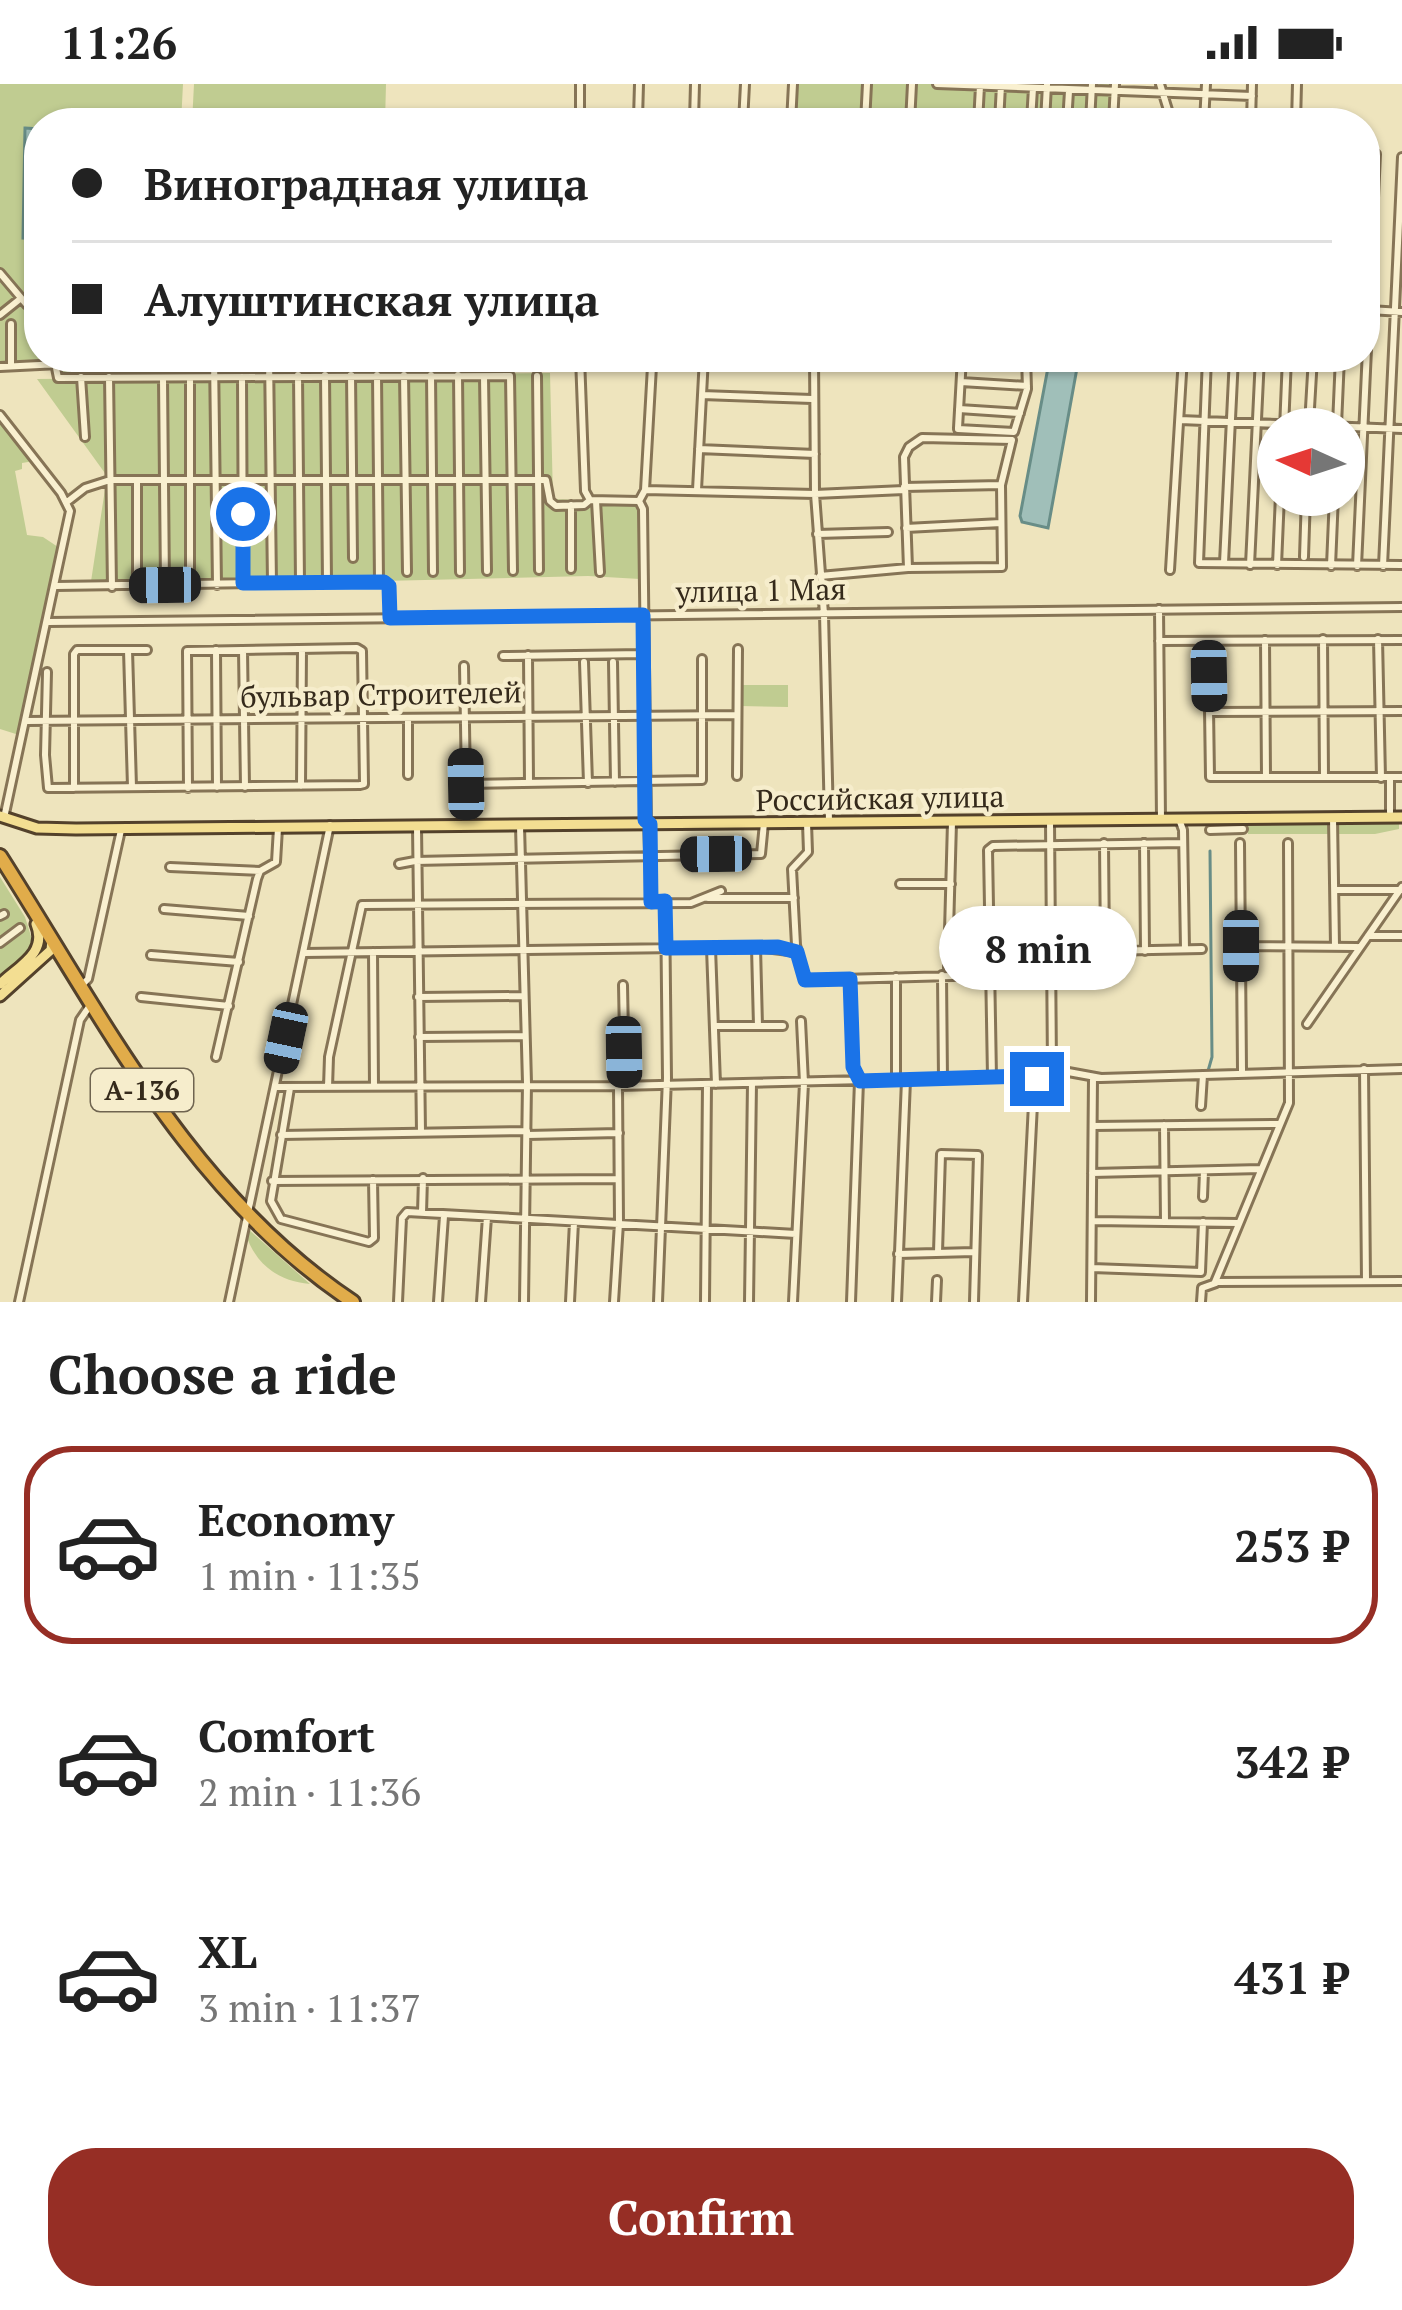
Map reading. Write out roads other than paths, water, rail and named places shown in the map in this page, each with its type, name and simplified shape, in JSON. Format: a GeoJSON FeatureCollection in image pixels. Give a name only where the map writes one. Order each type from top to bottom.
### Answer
{"type":"FeatureCollection","features":[{"type":"Feature","properties":{"kind":"highway","name":"А-136"},"geometry":{"type":"LineString","coordinates":[[0,859],[175,1141],[285,1258],[343,1302]]}},
{"type":"Feature","properties":{"kind":"highway","name":"А-136"},"geometry":{"type":"LineString","coordinates":[[0,859],[179,1138],[248,1220],[353,1302]]}},
{"type":"Feature","properties":{"kind":"main road","name":"Российская улица"},"geometry":{"type":"LineString","coordinates":[[2,816],[37,828],[1050,822],[1398,814]]}},
{"type":"Feature","properties":{"kind":"main road","name":"Российская улица"},"geometry":{"type":"LineString","coordinates":[[1161,818],[1398,814]]}},
{"type":"Feature","properties":{"kind":"main road","name":"Российская улица"},"geometry":{"type":"LineString","coordinates":[[417,825],[1050,822]]}},
{"type":"Feature","properties":{"kind":"main road"},"geometry":{"type":"LineString","coordinates":[[0,996],[51,940]]}},
{"type":"Feature","properties":{"kind":"main road"},"geometry":{"type":"LineString","coordinates":[[3,979],[51,940]]}},
{"type":"Feature","properties":{"kind":"main road"},"geometry":{"type":"LineString","coordinates":[[29,969],[50,960],[67,970]]}},
{"type":"Feature","properties":{"kind":"street"},"geometry":{"type":"LineString","coordinates":[[937,84],[1069,90],[1160,88],[1252,96]]}},
{"type":"Feature","properties":{"kind":"street"},"geometry":{"type":"LineString","coordinates":[[1205,108],[1206,84]]}},
{"type":"Feature","properties":{"kind":"street"},"geometry":{"type":"LineString","coordinates":[[1252,84],[1252,108]]}},
{"type":"Feature","properties":{"kind":"street"},"geometry":{"type":"LineString","coordinates":[[1032,108],[1033,88]]}},
{"type":"Feature","properties":{"kind":"street"},"geometry":{"type":"LineString","coordinates":[[1068,108],[1069,90]]}},
{"type":"Feature","properties":{"kind":"street"},"geometry":{"type":"LineString","coordinates":[[1383,566],[1399,312],[1402,157]]}},
{"type":"Feature","properties":{"kind":"street"},"geometry":{"type":"LineString","coordinates":[[0,273],[24,302]]}},
{"type":"Feature","properties":{"kind":"street"},"geometry":{"type":"LineString","coordinates":[[0,315],[20,299]]}},
{"type":"Feature","properties":{"kind":"street"},"geometry":{"type":"LineString","coordinates":[[11,324],[11,365]]}},
{"type":"Feature","properties":{"kind":"street"},"geometry":{"type":"LineString","coordinates":[[0,367],[24,364]]}},
{"type":"Feature","properties":{"kind":"street"},"geometry":{"type":"LineString","coordinates":[[59,372],[58,378],[510,376],[513,572]]}},
{"type":"Feature","properties":{"kind":"street"},"geometry":{"type":"LineString","coordinates":[[215,372],[217,585]]}},
{"type":"Feature","properties":{"kind":"street"},"geometry":{"type":"LineString","coordinates":[[271,372],[272,583]]}},
{"type":"Feature","properties":{"kind":"street"},"geometry":{"type":"LineString","coordinates":[[580,372],[600,572]]}},
{"type":"Feature","properties":{"kind":"street"},"geometry":{"type":"LineString","coordinates":[[639,501],[646,490],[652,372]]}},
{"type":"Feature","properties":{"kind":"street"},"geometry":{"type":"LineString","coordinates":[[697,490],[703,372]]}},
{"type":"Feature","properties":{"kind":"street"},"geometry":{"type":"LineString","coordinates":[[813,372],[829,820]]}},
{"type":"Feature","properties":{"kind":"street"},"geometry":{"type":"LineString","coordinates":[[956,435],[961,372]]}},
{"type":"Feature","properties":{"kind":"street"},"geometry":{"type":"LineString","coordinates":[[908,568],[904,458],[909,447],[922,438],[1014,432],[1027,372]]}},
{"type":"Feature","properties":{"kind":"street"},"geometry":{"type":"LineString","coordinates":[[1170,570],[1183,372]]}},
{"type":"Feature","properties":{"kind":"street"},"geometry":{"type":"LineString","coordinates":[[1207,372],[1197,557],[1202,565],[1402,566]]}},
{"type":"Feature","properties":{"kind":"street"},"geometry":{"type":"LineString","coordinates":[[1224,563],[1233,372]]}},
{"type":"Feature","properties":{"kind":"street"},"geometry":{"type":"LineString","coordinates":[[1258,408],[1259,372]]}},
{"type":"Feature","properties":{"kind":"street"},"geometry":{"type":"LineString","coordinates":[[1285,408],[1286,372]]}},
{"type":"Feature","properties":{"kind":"street"},"geometry":{"type":"LineString","coordinates":[[1310,408],[1312,372]]}},
{"type":"Feature","properties":{"kind":"street"},"geometry":{"type":"LineString","coordinates":[[1338,408],[1339,372]]}},
{"type":"Feature","properties":{"kind":"street"},"geometry":{"type":"LineString","coordinates":[[1364,408],[1365,372]]}},
{"type":"Feature","properties":{"kind":"street"},"geometry":{"type":"LineString","coordinates":[[298,375],[300,582]]}},
{"type":"Feature","properties":{"kind":"street"},"geometry":{"type":"LineString","coordinates":[[325,375],[327,581]]}},
{"type":"Feature","properties":{"kind":"street"},"geometry":{"type":"LineString","coordinates":[[351,375],[353,558]]}},
{"type":"Feature","properties":{"kind":"street"},"geometry":{"type":"LineString","coordinates":[[377,375],[379,581]]}},
{"type":"Feature","properties":{"kind":"street"},"geometry":{"type":"LineString","coordinates":[[404,375],[406,572]]}},
{"type":"Feature","properties":{"kind":"street"},"geometry":{"type":"LineString","coordinates":[[431,375],[434,572]]}},
{"type":"Feature","properties":{"kind":"street"},"geometry":{"type":"LineString","coordinates":[[458,375],[460,572]]}},
{"type":"Feature","properties":{"kind":"street"},"geometry":{"type":"LineString","coordinates":[[242,376],[243,583]]}},
{"type":"Feature","properties":{"kind":"street"},"geometry":{"type":"LineString","coordinates":[[537,376],[539,570]]}},
{"type":"Feature","properties":{"kind":"street"},"geometry":{"type":"LineString","coordinates":[[81,377],[85,437]]}},
{"type":"Feature","properties":{"kind":"street"},"geometry":{"type":"LineString","coordinates":[[110,377],[112,586]]}},
{"type":"Feature","properties":{"kind":"street"},"geometry":{"type":"LineString","coordinates":[[190,377],[190,585]]}},
{"type":"Feature","properties":{"kind":"street"},"geometry":{"type":"LineString","coordinates":[[484,377],[487,571]]}},
{"type":"Feature","properties":{"kind":"street"},"geometry":{"type":"LineString","coordinates":[[163,378],[165,585]]}},
{"type":"Feature","properties":{"kind":"street"},"geometry":{"type":"LineString","coordinates":[[961,382],[1027,386]]}},
{"type":"Feature","properties":{"kind":"street"},"geometry":{"type":"LineString","coordinates":[[702,394],[812,399]]}},
{"type":"Feature","properties":{"kind":"street"},"geometry":{"type":"LineString","coordinates":[[959,409],[1020,412]]}},
{"type":"Feature","properties":{"kind":"street"},"geometry":{"type":"LineString","coordinates":[[0,415],[67,502],[69,523],[11,793],[2,816]]}},
{"type":"Feature","properties":{"kind":"street"},"geometry":{"type":"LineString","coordinates":[[1180,420],[1257,423],[1250,565]]}},
{"type":"Feature","properties":{"kind":"street"},"geometry":{"type":"LineString","coordinates":[[1365,427],[1402,429]]}},
{"type":"Feature","properties":{"kind":"street"},"geometry":{"type":"LineString","coordinates":[[820,577],[908,568],[1002,567],[1000,485],[1012,440],[956,435]]}},
{"type":"Feature","properties":{"kind":"street"},"geometry":{"type":"LineString","coordinates":[[699,449],[815,454]]}},
{"type":"Feature","properties":{"kind":"street"},"geometry":{"type":"LineString","coordinates":[[67,502],[86,488],[108,481],[325,478],[538,478],[549,484],[552,504],[584,505],[591,499],[639,501]]}},
{"type":"Feature","properties":{"kind":"street"},"geometry":{"type":"LineString","coordinates":[[137,480],[137,586]]}},
{"type":"Feature","properties":{"kind":"street"},"geometry":{"type":"LineString","coordinates":[[646,490],[815,494],[1000,485]]}},
{"type":"Feature","properties":{"kind":"street"},"geometry":{"type":"LineString","coordinates":[[639,501],[644,509],[644,782],[651,902]]}},
{"type":"Feature","properties":{"kind":"street"},"geometry":{"type":"LineString","coordinates":[[571,506],[571,569]]}},
{"type":"Feature","properties":{"kind":"street"},"geometry":{"type":"LineString","coordinates":[[1277,566],[1279,516]]}},
{"type":"Feature","properties":{"kind":"street"},"geometry":{"type":"LineString","coordinates":[[1304,557],[1305,516]]}},
{"type":"Feature","properties":{"kind":"street"},"geometry":{"type":"LineString","coordinates":[[1330,566],[1333,516]]}},
{"type":"Feature","properties":{"kind":"street"},"geometry":{"type":"LineString","coordinates":[[1357,566],[1360,516]]}},
{"type":"Feature","properties":{"kind":"street"},"geometry":{"type":"LineString","coordinates":[[906,527],[1001,523]]}},
{"type":"Feature","properties":{"kind":"street"},"geometry":{"type":"LineString","coordinates":[[817,534],[888,532]]}},
{"type":"Feature","properties":{"kind":"street"},"geometry":{"type":"LineString","coordinates":[[56,586],[379,581],[389,586],[390,618]]}},
{"type":"Feature","properties":{"kind":"street","name":"улица 1 Мая"},"geometry":{"type":"LineString","coordinates":[[48,622],[1402,607]]}},
{"type":"Feature","properties":{"kind":"street"},"geometry":{"type":"LineString","coordinates":[[1159,609],[1161,818]]}},
{"type":"Feature","properties":{"kind":"street"},"geometry":{"type":"LineString","coordinates":[[1323,639],[1324,777]]}},
{"type":"Feature","properties":{"kind":"street"},"geometry":{"type":"LineString","coordinates":[[1159,640],[1402,640]]}},
{"type":"Feature","properties":{"kind":"street"},"geometry":{"type":"LineString","coordinates":[[1208,640],[1210,778],[1402,778]]}},
{"type":"Feature","properties":{"kind":"street"},"geometry":{"type":"LineString","coordinates":[[1265,640],[1266,777]]}},
{"type":"Feature","properties":{"kind":"street"},"geometry":{"type":"LineString","coordinates":[[1378,640],[1385,778],[1398,814]]}},
{"type":"Feature","properties":{"kind":"street"},"geometry":{"type":"LineString","coordinates":[[47,672],[47,788],[188,788],[364,784],[363,655],[357,648],[187,651],[188,788]]}},
{"type":"Feature","properties":{"kind":"street"},"geometry":{"type":"LineString","coordinates":[[301,786],[302,649]]}},
{"type":"Feature","properties":{"kind":"street"},"geometry":{"type":"LineString","coordinates":[[737,776],[738,649]]}},
{"type":"Feature","properties":{"kind":"street"},"geometry":{"type":"LineString","coordinates":[[128,650],[132,787]]}},
{"type":"Feature","properties":{"kind":"street"},"geometry":{"type":"LineString","coordinates":[[74,788],[74,653],[147,650]]}},
{"type":"Feature","properties":{"kind":"street"},"geometry":{"type":"LineString","coordinates":[[216,650],[217,787]]}},
{"type":"Feature","properties":{"kind":"street"},"geometry":{"type":"LineString","coordinates":[[243,650],[244,787]]}},
{"type":"Feature","properties":{"kind":"street"},"geometry":{"type":"LineString","coordinates":[[503,656],[643,653]]}},
{"type":"Feature","properties":{"kind":"street"},"geometry":{"type":"LineString","coordinates":[[527,656],[529,783]]}},
{"type":"Feature","properties":{"kind":"street"},"geometry":{"type":"LineString","coordinates":[[464,666],[466,784],[644,782],[702,780],[702,659]]}},
{"type":"Feature","properties":{"kind":"street"},"geometry":{"type":"LineString","coordinates":[[584,662],[588,783]]}},
{"type":"Feature","properties":{"kind":"street"},"geometry":{"type":"LineString","coordinates":[[613,662],[615,782]]}},
{"type":"Feature","properties":{"kind":"street"},"geometry":{"type":"LineString","coordinates":[[1210,712],[1402,711]]}},
{"type":"Feature","properties":{"kind":"street","name":"бульвар Строителей"},"geometry":{"type":"LineString","coordinates":[[26,721],[737,715]]}},
{"type":"Feature","properties":{"kind":"street"},"geometry":{"type":"LineString","coordinates":[[407,718],[408,775]]}},
{"type":"Feature","properties":{"kind":"street"},"geometry":{"type":"LineString","coordinates":[[0,800],[11,793]]}},
{"type":"Feature","properties":{"kind":"street"},"geometry":{"type":"LineString","coordinates":[[1334,818],[1335,946]]}},
{"type":"Feature","properties":{"kind":"street"},"geometry":{"type":"LineString","coordinates":[[1179,819],[1185,949]]}},
{"type":"Feature","properties":{"kind":"street"},"geometry":{"type":"LineString","coordinates":[[943,1079],[952,821]]}},
{"type":"Feature","properties":{"kind":"street"},"geometry":{"type":"LineString","coordinates":[[1050,822],[1052,1069]]}},
{"type":"Feature","properties":{"kind":"street"},"geometry":{"type":"LineString","coordinates":[[399,864],[761,854],[764,823]]}},
{"type":"Feature","properties":{"kind":"street"},"geometry":{"type":"LineString","coordinates":[[807,823],[808,852],[792,869],[797,952],[805,980],[945,972],[989,975]]}},
{"type":"Feature","properties":{"kind":"street"},"geometry":{"type":"LineString","coordinates":[[170,867],[260,871],[276,862],[278,825]]}},
{"type":"Feature","properties":{"kind":"street"},"geometry":{"type":"LineString","coordinates":[[229,1302],[332,825]]}},
{"type":"Feature","properties":{"kind":"street"},"geometry":{"type":"LineString","coordinates":[[417,825],[421,1132]]}},
{"type":"Feature","properties":{"kind":"street"},"geometry":{"type":"LineString","coordinates":[[520,826],[527,1084],[524,1302]]}},
{"type":"Feature","properties":{"kind":"street"},"geometry":{"type":"LineString","coordinates":[[82,986],[88,979],[121,827]]}},
{"type":"Feature","properties":{"kind":"street"},"geometry":{"type":"LineString","coordinates":[[1210,830],[1243,830]]}},
{"type":"Feature","properties":{"kind":"street"},"geometry":{"type":"LineString","coordinates":[[1104,843],[1105,951]]}},
{"type":"Feature","properties":{"kind":"street"},"geometry":{"type":"LineString","coordinates":[[1144,843],[1145,950]]}},
{"type":"Feature","properties":{"kind":"street"},"geometry":{"type":"LineString","coordinates":[[1240,843],[1242,1070]]}},
{"type":"Feature","properties":{"kind":"street"},"geometry":{"type":"LineString","coordinates":[[1201,1302],[1289,1103],[1288,843]]}},
{"type":"Feature","properties":{"kind":"street"},"geometry":{"type":"LineString","coordinates":[[992,1077],[988,850],[1050,844],[1183,844]]}},
{"type":"Feature","properties":{"kind":"street"},"geometry":{"type":"LineString","coordinates":[[216,1057],[260,871]]}},
{"type":"Feature","properties":{"kind":"street"},"geometry":{"type":"LineString","coordinates":[[900,884],[951,884]]}},
{"type":"Feature","properties":{"kind":"street"},"geometry":{"type":"LineString","coordinates":[[1336,890],[1402,889]]}},
{"type":"Feature","properties":{"kind":"street"},"geometry":{"type":"LineString","coordinates":[[1306,1024],[1402,889]]}},
{"type":"Feature","properties":{"kind":"street"},"geometry":{"type":"LineString","coordinates":[[328,1087],[329,1058],[362,905],[691,903],[721,892]]}},
{"type":"Feature","properties":{"kind":"street"},"geometry":{"type":"LineString","coordinates":[[706,897],[713,901],[794,898]]}},
{"type":"Feature","properties":{"kind":"street"},"geometry":{"type":"LineString","coordinates":[[658,1302],[664,1226],[665,901]]}},
{"type":"Feature","properties":{"kind":"street"},"geometry":{"type":"LineString","coordinates":[[164,909],[249,916]]}},
{"type":"Feature","properties":{"kind":"street"},"geometry":{"type":"LineString","coordinates":[[0,943],[20,928]]}},
{"type":"Feature","properties":{"kind":"street"},"geometry":{"type":"LineString","coordinates":[[1368,936],[1402,936]]}},
{"type":"Feature","properties":{"kind":"street"},"geometry":{"type":"LineString","coordinates":[[306,953],[756,946],[797,952]]}},
{"type":"Feature","properties":{"kind":"street"},"geometry":{"type":"LineString","coordinates":[[756,946],[758,1025]]}},
{"type":"Feature","properties":{"kind":"street"},"geometry":{"type":"LineString","coordinates":[[1241,946],[1360,947]]}},
{"type":"Feature","properties":{"kind":"street"},"geometry":{"type":"LineString","coordinates":[[705,1302],[714,1026],[711,948]]}},
{"type":"Feature","properties":{"kind":"street"},"geometry":{"type":"LineString","coordinates":[[1053,952],[1202,949]]}},
{"type":"Feature","properties":{"kind":"street"},"geometry":{"type":"LineString","coordinates":[[373,952],[374,1086]]}},
{"type":"Feature","properties":{"kind":"street"},"geometry":{"type":"LineString","coordinates":[[151,956],[239,962]]}},
{"type":"Feature","properties":{"kind":"street"},"geometry":{"type":"LineString","coordinates":[[896,977],[896,1080]]}},
{"type":"Feature","properties":{"kind":"street"},"geometry":{"type":"LineString","coordinates":[[850,979],[853,1067],[860,1081],[851,1302]]}},
{"type":"Feature","properties":{"kind":"street"},"geometry":{"type":"LineString","coordinates":[[614,1302],[623,985]]}},
{"type":"Feature","properties":{"kind":"street"},"geometry":{"type":"LineString","coordinates":[[418,997],[524,996]]}},
{"type":"Feature","properties":{"kind":"street"},"geometry":{"type":"LineString","coordinates":[[141,997],[229,1006]]}},
{"type":"Feature","properties":{"kind":"street"},"geometry":{"type":"LineString","coordinates":[[19,1302],[80,1020],[91,1004]]}},
{"type":"Feature","properties":{"kind":"street"},"geometry":{"type":"LineString","coordinates":[[793,1302],[804,1083],[801,1021]]}},
{"type":"Feature","properties":{"kind":"street"},"geometry":{"type":"LineString","coordinates":[[714,1026],[784,1026]]}},
{"type":"Feature","properties":{"kind":"street"},"geometry":{"type":"LineString","coordinates":[[419,1037],[525,1036]]}},
{"type":"Feature","properties":{"kind":"street"},"geometry":{"type":"LineString","coordinates":[[277,1088],[1037,1079],[1052,1069],[1093,1077],[1402,1069]]}},
{"type":"Feature","properties":{"kind":"street"},"geometry":{"type":"LineString","coordinates":[[1364,1069],[1366,1281]]}},
{"type":"Feature","properties":{"kind":"street"},"geometry":{"type":"LineString","coordinates":[[1201,1106],[1203,1075]]}},
{"type":"Feature","properties":{"kind":"street"},"geometry":{"type":"LineString","coordinates":[[1091,1302],[1093,1077]]}},
{"type":"Feature","properties":{"kind":"street"},"geometry":{"type":"LineString","coordinates":[[1023,1302],[1037,1079]]}},
{"type":"Feature","properties":{"kind":"street"},"geometry":{"type":"LineString","coordinates":[[897,1302],[907,1080]]}},
{"type":"Feature","properties":{"kind":"street"},"geometry":{"type":"LineString","coordinates":[[749,1302],[752,1084]]}},
{"type":"Feature","properties":{"kind":"street"},"geometry":{"type":"LineString","coordinates":[[248,1220],[277,1088]]}},
{"type":"Feature","properties":{"kind":"street"},"geometry":{"type":"LineString","coordinates":[[290,1088],[272,1181],[271,1201],[281,1219],[369,1242],[374,1238],[373,1179]]}},
{"type":"Feature","properties":{"kind":"street"},"geometry":{"type":"LineString","coordinates":[[1093,1126],[1280,1124]]}},
{"type":"Feature","properties":{"kind":"street"},"geometry":{"type":"LineString","coordinates":[[1164,1125],[1166,1222]]}},
{"type":"Feature","properties":{"kind":"street"},"geometry":{"type":"LineString","coordinates":[[281,1135],[619,1133]]}},
{"type":"Feature","properties":{"kind":"street"},"geometry":{"type":"LineString","coordinates":[[938,1252],[940,1154],[978,1155],[974,1302]]}},
{"type":"Feature","properties":{"kind":"street"},"geometry":{"type":"LineString","coordinates":[[1092,1174],[1261,1169]]}},
{"type":"Feature","properties":{"kind":"street"},"geometry":{"type":"LineString","coordinates":[[1203,1197],[1204,1171]]}},
{"type":"Feature","properties":{"kind":"street"},"geometry":{"type":"LineString","coordinates":[[422,1213],[423,1178]]}},
{"type":"Feature","properties":{"kind":"street"},"geometry":{"type":"LineString","coordinates":[[272,1181],[617,1179]]}},
{"type":"Feature","properties":{"kind":"street"},"geometry":{"type":"LineString","coordinates":[[231,1196],[249,1194],[256,1180]]}},
{"type":"Feature","properties":{"kind":"street"},"geometry":{"type":"LineString","coordinates":[[398,1302],[404,1213],[796,1234]]}},
{"type":"Feature","properties":{"kind":"street"},"geometry":{"type":"LineString","coordinates":[[438,1302],[444,1214]]}},
{"type":"Feature","properties":{"kind":"street"},"geometry":{"type":"LineString","coordinates":[[481,1302],[487,1217]]}},
{"type":"Feature","properties":{"kind":"street"},"geometry":{"type":"LineString","coordinates":[[570,1302],[574,1221]]}},
{"type":"Feature","properties":{"kind":"street"},"geometry":{"type":"LineString","coordinates":[[1093,1221],[1238,1223]]}},
{"type":"Feature","properties":{"kind":"street"},"geometry":{"type":"LineString","coordinates":[[1092,1268],[1201,1271],[1203,1222]]}},
{"type":"Feature","properties":{"kind":"street"},"geometry":{"type":"LineString","coordinates":[[898,1253],[974,1252]]}},
{"type":"Feature","properties":{"kind":"street"},"geometry":{"type":"LineString","coordinates":[[936,1302],[937,1280]]}},
{"type":"Feature","properties":{"kind":"street"},"geometry":{"type":"LineString","coordinates":[[1213,1283],[1402,1281]]}},
{"type":"Feature","properties":{"kind":"water"},"geometry":{"type":"Polygon","coordinates":[[[1047,372],[1076,372],[1048,528],[1022,522],[1047,372]]]}},
{"type":"Feature","properties":{"kind":"waterway"},"geometry":{"type":"LineString","coordinates":[[1203,1073],[1212,1057],[1210,851]]}}]}
